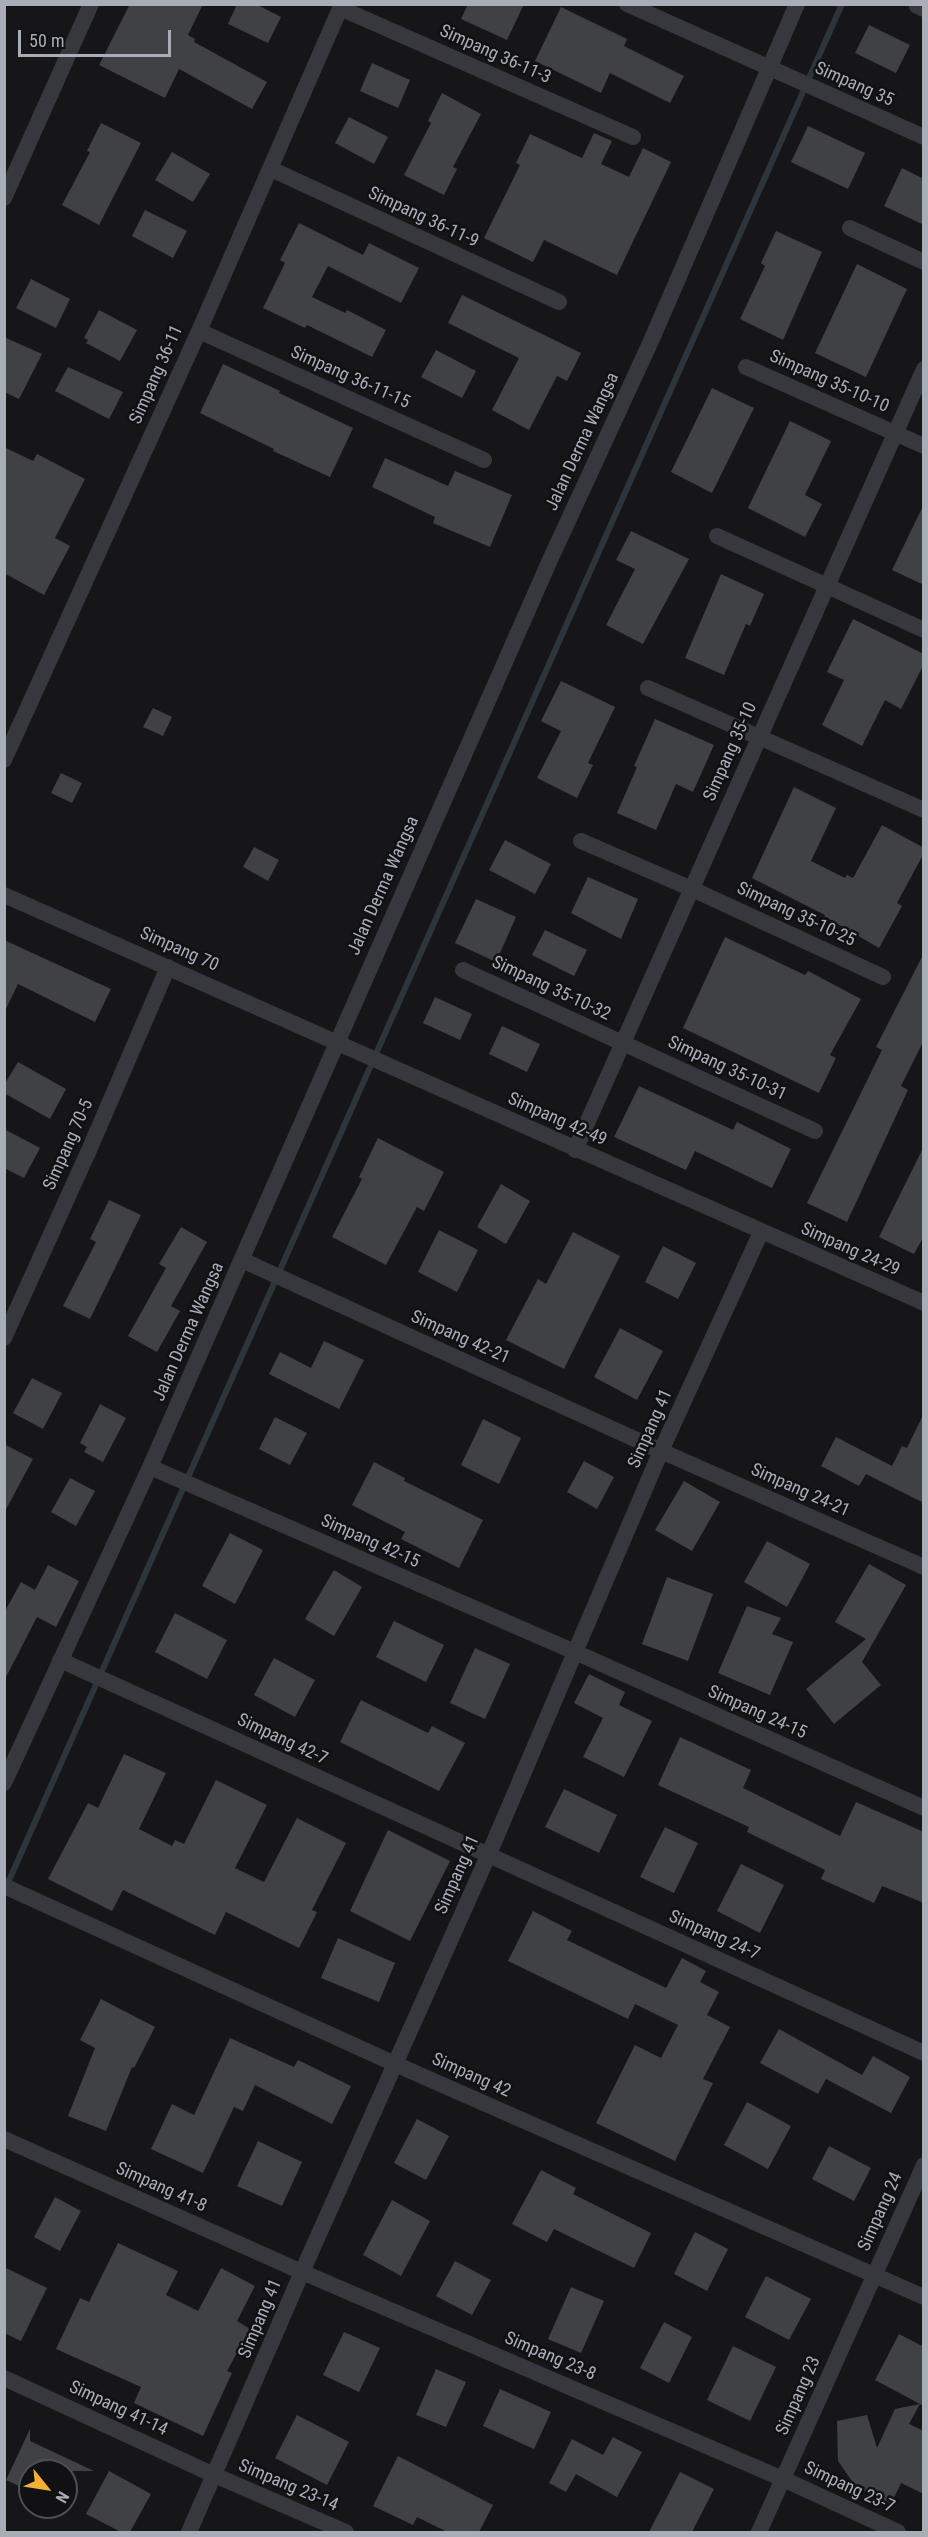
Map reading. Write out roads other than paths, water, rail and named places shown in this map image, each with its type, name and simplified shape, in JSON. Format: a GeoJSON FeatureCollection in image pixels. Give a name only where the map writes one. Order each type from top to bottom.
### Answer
{"type":"FeatureCollection","features":[{"type":"Feature","properties":{"kind":"street"},"geometry":{"type":"LineString","coordinates":[[4,198],[91,4]]}},
{"type":"Feature","properties":{"kind":"street","name":"Simpang 35"},"geometry":{"type":"LineString","coordinates":[[627,4],[924,137]]}},
{"type":"Feature","properties":{"kind":"street","name":"Jalan Derma Wangsa"},"geometry":{"type":"LineString","coordinates":[[4,1783],[150,1467],[545,571],[651,341],[797,4]]}},
{"type":"Feature","properties":{"kind":"street","name":"Simpang 36-11-3"},"geometry":{"type":"LineString","coordinates":[[341,6],[633,137]]}},
{"type":"Feature","properties":{"kind":"street","name":"Simpang 36-11"},"geometry":{"type":"LineString","coordinates":[[4,760],[199,331],[341,6]]}},
{"type":"Feature","properties":{"kind":"street","name":"Simpang 36-11-9"},"geometry":{"type":"LineString","coordinates":[[271,169],[559,302]]}},
{"type":"Feature","properties":{"kind":"street"},"geometry":{"type":"LineString","coordinates":[[850,228],[924,262]]}},
{"type":"Feature","properties":{"kind":"street","name":"Simpang 36-11-15"},"geometry":{"type":"LineString","coordinates":[[199,331],[484,460]]}},
{"type":"Feature","properties":{"kind":"street","name":"Simpang 35-10-10"},"geometry":{"type":"LineString","coordinates":[[746,367],[924,446]]}},
{"type":"Feature","properties":{"kind":"street","name":"Simpang 35-10"},"geometry":{"type":"LineString","coordinates":[[575,1150],[924,369]]}},
{"type":"Feature","properties":{"kind":"street"},"geometry":{"type":"LineString","coordinates":[[717,536],[924,630]]}},
{"type":"Feature","properties":{"kind":"street"},"geometry":{"type":"LineString","coordinates":[[648,688],[924,810]]}},
{"type":"Feature","properties":{"kind":"street","name":"Simpang 35-10-25"},"geometry":{"type":"LineString","coordinates":[[581,841],[692,889],[883,977]]}},
{"type":"Feature","properties":{"kind":"street","name":"Simpang 70"},"geometry":{"type":"LineString","coordinates":[[4,895],[336,1042]]}},
{"type":"Feature","properties":{"kind":"street","name":"Simpang 70-5"},"geometry":{"type":"LineString","coordinates":[[4,1338],[90,1148],[168,966]]}},
{"type":"Feature","properties":{"kind":"street","name":"Simpang 35-10-32"},"geometry":{"type":"LineString","coordinates":[[463,970],[622,1043]]}},
{"type":"Feature","properties":{"kind":"street","name":"Simpang 42-49"},"geometry":{"type":"LineString","coordinates":[[336,1042],[761,1232]]}},
{"type":"Feature","properties":{"kind":"street","name":"Simpang 35-10-31"},"geometry":{"type":"LineString","coordinates":[[622,1043],[815,1131]]}},
{"type":"Feature","properties":{"kind":"street","name":"Simpang 24-29"},"geometry":{"type":"LineString","coordinates":[[761,1232],[924,1304]]}},
{"type":"Feature","properties":{"kind":"street","name":"Simpang 41"},"geometry":{"type":"LineString","coordinates":[[189,2532],[302,2272],[488,1856],[661,1451],[761,1232]]}},
{"type":"Feature","properties":{"kind":"street","name":"Simpang 42-21"},"geometry":{"type":"LineString","coordinates":[[242,1260],[661,1451]]}},
{"type":"Feature","properties":{"kind":"street","name":"Simpang 24-21"},"geometry":{"type":"LineString","coordinates":[[661,1451],[924,1567]]}},
{"type":"Feature","properties":{"kind":"street","name":"Simpang 42-15"},"geometry":{"type":"LineString","coordinates":[[150,1467],[575,1652]]}},
{"type":"Feature","properties":{"kind":"street","name":"Simpang 24-15"},"geometry":{"type":"LineString","coordinates":[[575,1652],[924,1808]]}},
{"type":"Feature","properties":{"kind":"street","name":"Simpang 42-7"},"geometry":{"type":"LineString","coordinates":[[60,1660],[488,1856]]}},
{"type":"Feature","properties":{"kind":"street","name":"Simpang 24-7"},"geometry":{"type":"LineString","coordinates":[[488,1856],[924,2053]]}},
{"type":"Feature","properties":{"kind":"street","name":"Simpang 42"},"geometry":{"type":"LineString","coordinates":[[11,1889],[395,2064],[924,2296]]}},
{"type":"Feature","properties":{"kind":"street","name":"Simpang 41-8"},"geometry":{"type":"LineString","coordinates":[[4,2139],[302,2272]]}},
{"type":"Feature","properties":{"kind":"street","name":"Simpang 24"},"geometry":{"type":"LineString","coordinates":[[874,2275],[924,2165]]}},
{"type":"Feature","properties":{"kind":"street","name":"Simpang 23-8"},"geometry":{"type":"LineString","coordinates":[[302,2272],[783,2478]]}},
{"type":"Feature","properties":{"kind":"street","name":"Simpang 23"},"geometry":{"type":"LineString","coordinates":[[759,2532],[874,2275]]}},
{"type":"Feature","properties":{"kind":"street","name":"Simpang 41-14"},"geometry":{"type":"LineString","coordinates":[[4,2378],[214,2475]]}},
{"type":"Feature","properties":{"kind":"street","name":"Simpang 23-14"},"geometry":{"type":"LineString","coordinates":[[214,2475],[346,2532]]}},
{"type":"Feature","properties":{"kind":"street","name":"Simpang 23-7"},"geometry":{"type":"LineString","coordinates":[[783,2478],[898,2532]]}},
{"type":"Feature","properties":{"kind":"waterway"},"geometry":{"type":"LineString","coordinates":[[7,1885],[842,4]]}}]}
